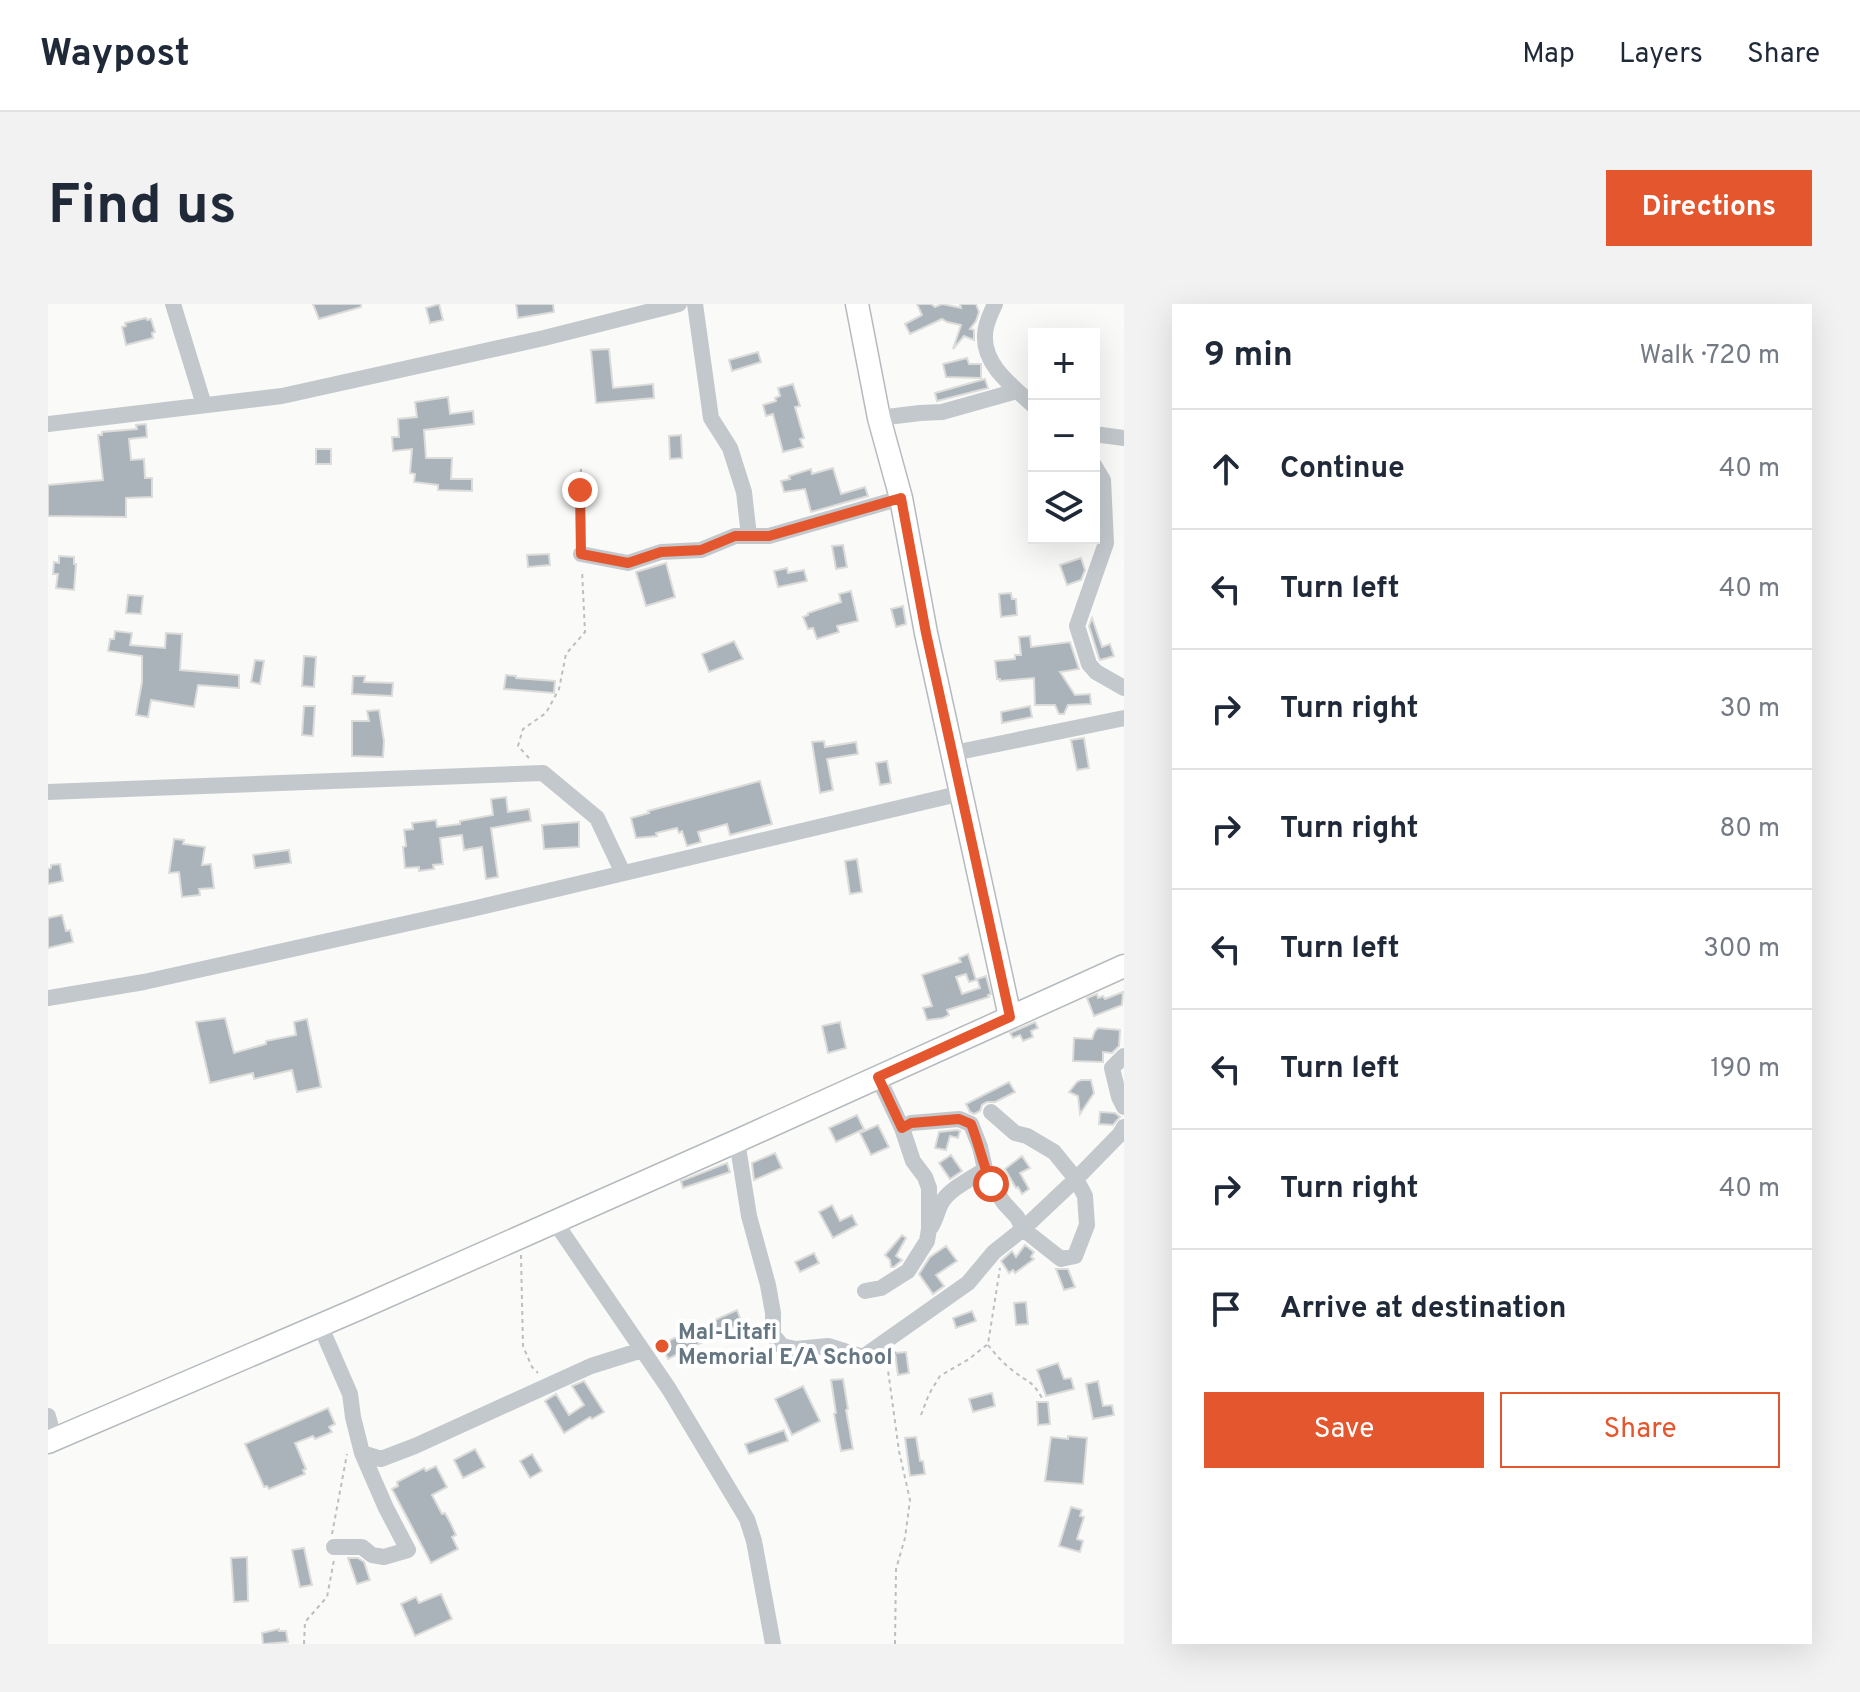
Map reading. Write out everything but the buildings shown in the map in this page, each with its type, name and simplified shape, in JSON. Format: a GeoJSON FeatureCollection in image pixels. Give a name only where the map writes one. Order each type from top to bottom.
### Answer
{"type":"FeatureCollection","features":[{"type":"Feature","properties":{"kind":"main road"},"geometry":{"type":"LineString","coordinates":[[857,304],[879,418],[901,498],[926,633],[1010,1017]]}},
{"type":"Feature","properties":{"kind":"main road"},"geometry":{"type":"LineString","coordinates":[[51,1441],[555,1222],[1124,966]]}},
{"type":"Feature","properties":{"kind":"street"},"geometry":{"type":"LineString","coordinates":[[173,304],[204,405]]}},
{"type":"Feature","properties":{"kind":"street"},"geometry":{"type":"LineString","coordinates":[[48,424],[282,396],[544,338],[679,304]]}},
{"type":"Feature","properties":{"kind":"street"},"geometry":{"type":"LineString","coordinates":[[695,304],[711,418],[730,448],[744,492],[749,536]]}},
{"type":"Feature","properties":{"kind":"street"},"geometry":{"type":"LineString","coordinates":[[995,304],[985,335],[988,351],[1001,376],[1028,401]]}},
{"type":"Feature","properties":{"kind":"street"},"geometry":{"type":"LineString","coordinates":[[879,418],[942,412],[1017,391]]}},
{"type":"Feature","properties":{"kind":"street"},"geometry":{"type":"LineString","coordinates":[[1100,435],[1124,438]]}},
{"type":"Feature","properties":{"kind":"street"},"geometry":{"type":"LineString","coordinates":[[1098,472],[1103,480],[1106,543],[1077,626],[1089,664],[1096,672],[1124,688]]}},
{"type":"Feature","properties":{"kind":"street"},"geometry":{"type":"LineString","coordinates":[[581,554],[628,563],[661,552],[701,550],[735,536],[769,536],[901,498]]}},
{"type":"Feature","properties":{"kind":"street"},"geometry":{"type":"LineString","coordinates":[[954,753],[1124,718]]}},
{"type":"Feature","properties":{"kind":"street"},"geometry":{"type":"LineString","coordinates":[[48,792],[543,773],[597,818],[623,873]]}},
{"type":"Feature","properties":{"kind":"street"},"geometry":{"type":"LineString","coordinates":[[48,998],[144,982],[962,793]]}},
{"type":"Feature","properties":{"kind":"street"},"geometry":{"type":"LineString","coordinates":[[1124,1056],[1112,1068],[1124,1107]]}},
{"type":"Feature","properties":{"kind":"street"},"geometry":{"type":"LineString","coordinates":[[865,1291],[881,1288],[908,1271],[927,1241],[929,1229],[929,1188],[913,1161],[902,1128],[878,1077]]}},
{"type":"Feature","properties":{"kind":"street"},"geometry":{"type":"LineString","coordinates":[[902,1128],[911,1123],[959,1119],[971,1124],[991,1184],[1023,1229],[1061,1259],[1075,1256],[1087,1225],[1085,1196],[1076,1179],[1054,1152],[1027,1136],[1015,1133],[991,1112]]}},
{"type":"Feature","properties":{"kind":"street"},"geometry":{"type":"LineString","coordinates":[[737,1141],[749,1216],[768,1285],[773,1335],[782,1346],[796,1349],[828,1346],[863,1357],[968,1283],[994,1252],[1023,1229],[1123,1132]]}},
{"type":"Feature","properties":{"kind":"street"},"geometry":{"type":"LineString","coordinates":[[929,1229],[938,1216],[942,1201],[985,1169]]}},
{"type":"Feature","properties":{"kind":"street"},"geometry":{"type":"LineString","coordinates":[[555,1222],[669,1389],[747,1519],[773,1644]]}},
{"type":"Feature","properties":{"kind":"street"},"geometry":{"type":"LineString","coordinates":[[320,1325],[350,1394],[362,1453],[408,1550],[384,1557],[372,1555],[362,1547],[334,1547]]}},
{"type":"Feature","properties":{"kind":"street"},"geometry":{"type":"LineString","coordinates":[[362,1453],[381,1459],[591,1366],[642,1350]]}},
{"type":"Feature","properties":{"kind":"street"},"geometry":{"type":"LineString","coordinates":[[48,1416],[51,1441]]}},
{"type":"Feature","properties":{"kind":"path"},"geometry":{"type":"LineString","coordinates":[[543,773],[518,746],[523,729],[546,713],[559,689],[566,654],[585,632],[579,504],[581,469]]}},
{"type":"Feature","properties":{"kind":"path"},"geometry":{"type":"LineString","coordinates":[[520,1237],[523,1346],[532,1367],[550,1384]]}},
{"type":"Feature","properties":{"kind":"path"},"geometry":{"type":"LineString","coordinates":[[921,1415],[940,1376],[988,1344],[1001,1270],[994,1252]]}},
{"type":"Feature","properties":{"kind":"path"},"geometry":{"type":"LineString","coordinates":[[988,1344],[1016,1374],[1033,1383],[1042,1398]]}},
{"type":"Feature","properties":{"kind":"path"},"geometry":{"type":"LineString","coordinates":[[895,1644],[896,1569],[905,1538],[910,1500],[899,1451],[887,1363],[896,1352]]}},
{"type":"Feature","properties":{"kind":"place","name":"Mal-Litafi Memorial E/A School"},"geometry":{"type":"Point","coordinates":[662,1346]}},
{"type":"Feature","properties":{"kind":"route"},"geometry":{"type":"LineString","coordinates":[[580,490],[581,554],[628,563],[661,552],[701,550],[735,536],[769,536],[901,498],[926,633],[1010,1017],[878,1077],[902,1128],[911,1123],[959,1119],[971,1124],[991,1184]]}}]}
